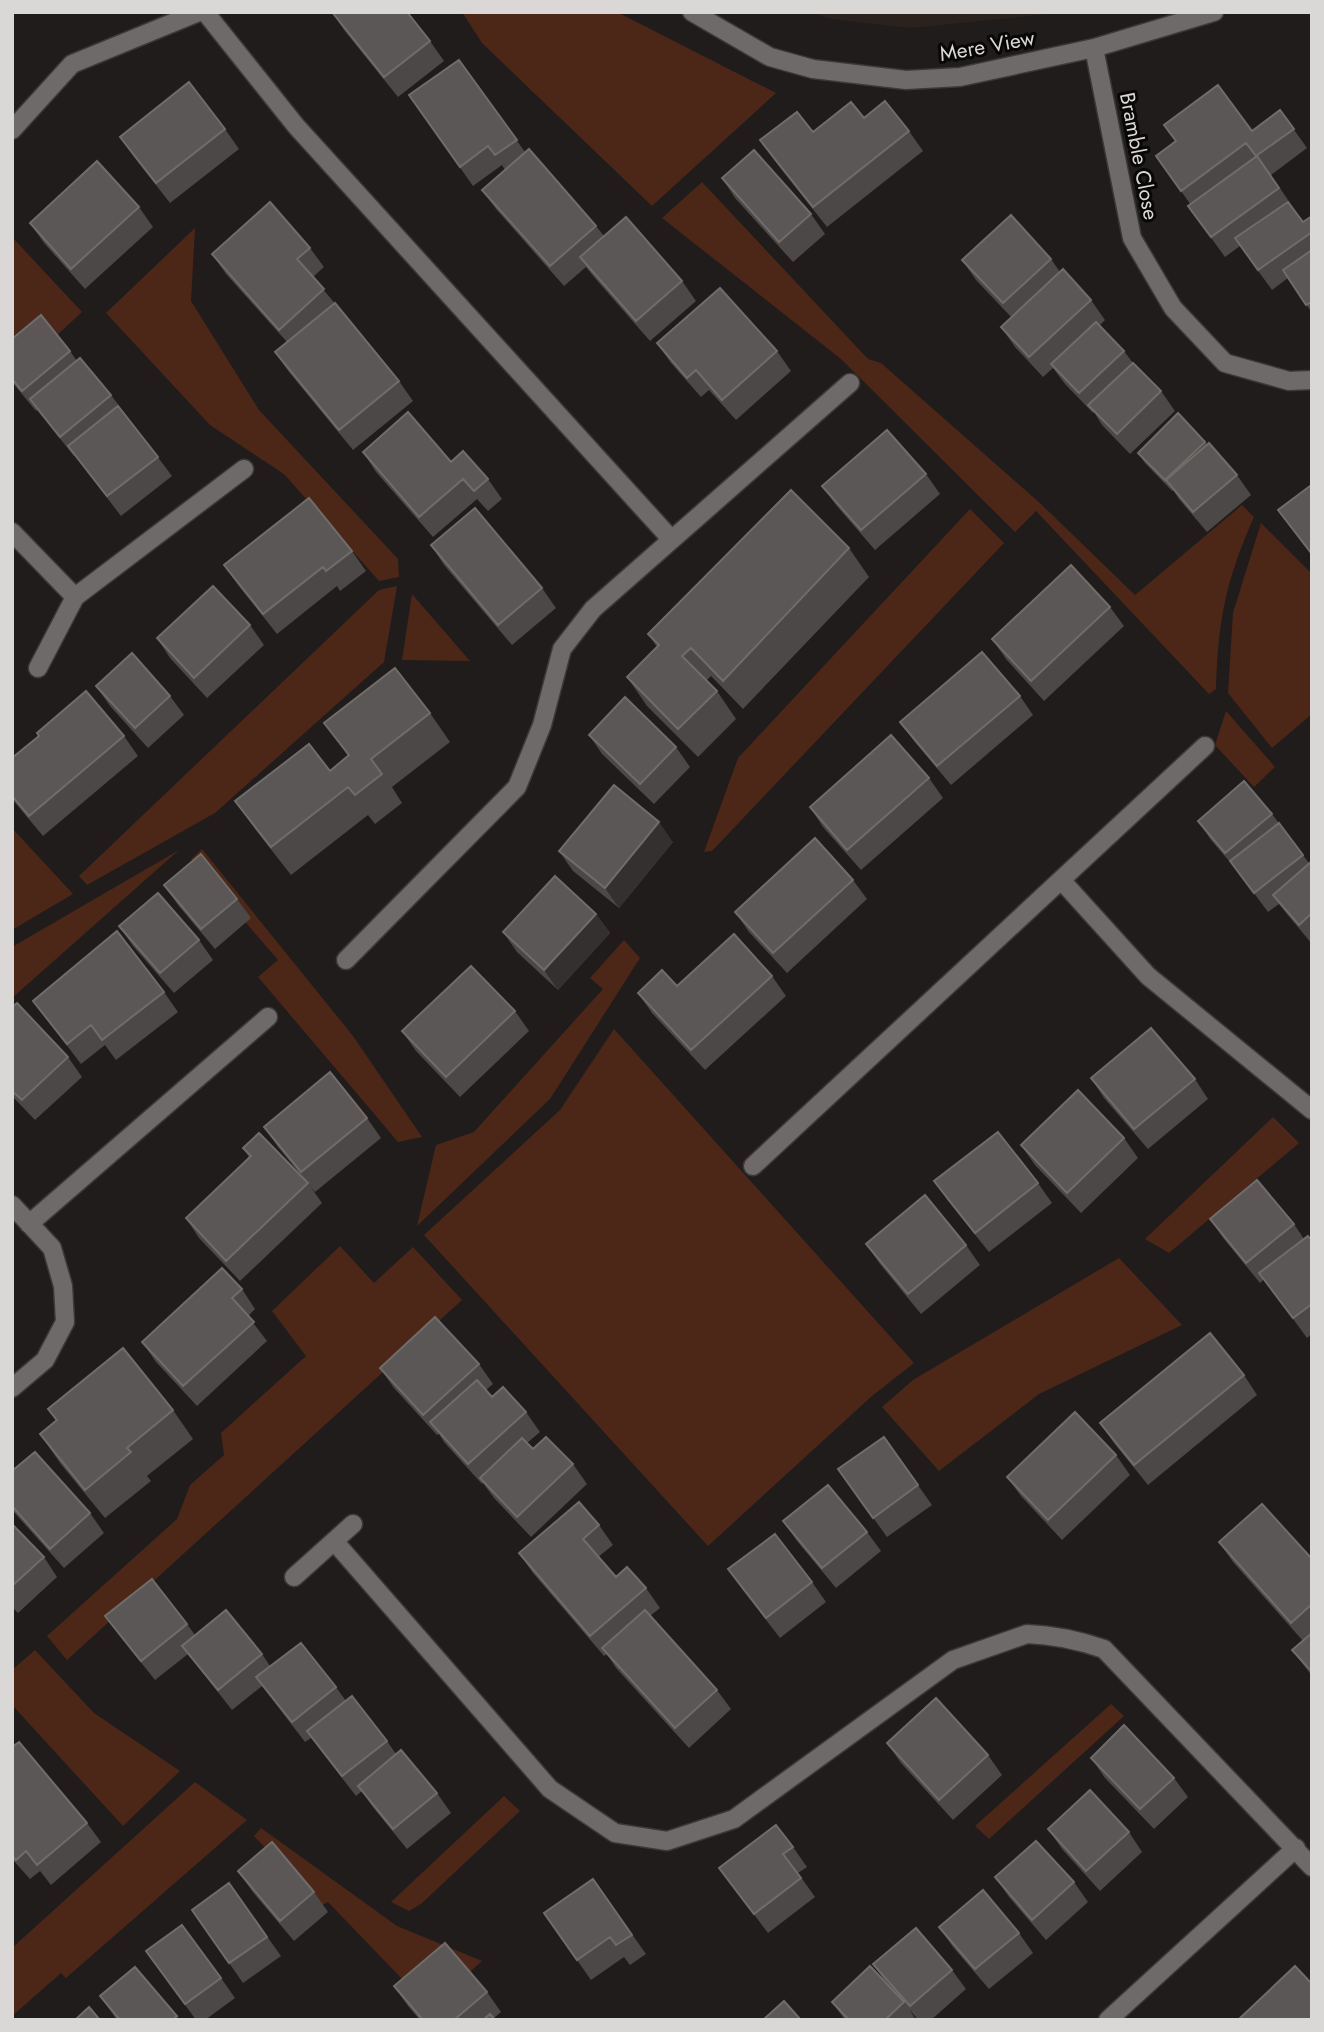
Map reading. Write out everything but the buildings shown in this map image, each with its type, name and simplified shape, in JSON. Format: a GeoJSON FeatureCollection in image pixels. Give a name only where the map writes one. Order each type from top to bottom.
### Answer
{"type":"FeatureCollection","features":[{"type":"Feature","properties":{"kind":"street"},"geometry":{"type":"LineString","coordinates":[[12,130],[72,64],[199,12]]}},
{"type":"Feature","properties":{"kind":"street"},"geometry":{"type":"LineString","coordinates":[[205,12],[296,126],[671,539]]}},
{"type":"Feature","properties":{"kind":"street","name":"Mere View"},"geometry":{"type":"LineString","coordinates":[[692,12],[770,57],[813,69],[906,79],[960,77],[1094,48],[1214,12]]}},
{"type":"Feature","properties":{"kind":"street","name":"Bramble Close"},"geometry":{"type":"LineString","coordinates":[[1094,48],[1132,238],[1173,308],[1225,363],[1289,381],[1312,380]]}},
{"type":"Feature","properties":{"kind":"street"},"geometry":{"type":"LineString","coordinates":[[346,960],[517,787],[542,725],[562,649],[593,609],[850,383]]}},
{"type":"Feature","properties":{"kind":"street"},"geometry":{"type":"LineString","coordinates":[[38,667],[75,597],[244,469]]}},
{"type":"Feature","properties":{"kind":"street"},"geometry":{"type":"LineString","coordinates":[[12,532],[75,597]]}},
{"type":"Feature","properties":{"kind":"street"},"geometry":{"type":"LineString","coordinates":[[753,1166],[1205,746]]}},
{"type":"Feature","properties":{"kind":"street"},"geometry":{"type":"LineString","coordinates":[[1062,881],[1148,976],[1312,1110]]}},
{"type":"Feature","properties":{"kind":"street"},"geometry":{"type":"LineString","coordinates":[[29,1224],[268,1017]]}},
{"type":"Feature","properties":{"kind":"street"},"geometry":{"type":"LineString","coordinates":[[12,1205],[52,1248],[63,1286],[65,1322],[45,1360],[12,1388]]}},
{"type":"Feature","properties":{"kind":"street"},"geometry":{"type":"LineString","coordinates":[[294,1577],[353,1524]]}},
{"type":"Feature","properties":{"kind":"street"},"geometry":{"type":"LineString","coordinates":[[334,1541],[550,1789],[615,1833],[667,1841],[734,1819],[953,1660],[1027,1634],[1072,1638],[1104,1649],[1312,1867]]}},
{"type":"Feature","properties":{"kind":"street"},"geometry":{"type":"LineString","coordinates":[[1108,2020],[1296,1848]]}},
{"type":"Feature","properties":{"kind":"shaded area"},"geometry":{"type":"Polygon","coordinates":[[[462,12],[617,12],[776,93],[652,206],[482,43],[462,12]]]}},
{"type":"Feature","properties":{"kind":"shaded area"},"geometry":{"type":"Polygon","coordinates":[[[811,12],[1069,12],[911,28],[831,19],[811,12]]]}},
{"type":"Feature","properties":{"kind":"shaded area"},"geometry":{"type":"Polygon","coordinates":[[[702,182],[868,359],[881,363],[1041,504],[1135,595],[1242,505],[1254,517],[1225,601],[1216,689],[1209,694],[1036,511],[1015,532],[841,359],[662,218],[702,182]]]}},
{"type":"Feature","properties":{"kind":"shaded area"},"geometry":{"type":"Polygon","coordinates":[[[195,228],[191,301],[259,410],[398,559],[399,577],[379,581],[284,474],[210,425],[106,313],[195,228]]]}},
{"type":"Feature","properties":{"kind":"shaded area"},"geometry":{"type":"Polygon","coordinates":[[[12,237],[82,312],[12,377],[12,237]]]}},
{"type":"Feature","properties":{"kind":"shaded area"},"geometry":{"type":"Polygon","coordinates":[[[970,509],[1004,543],[712,851],[704,852],[738,758],[970,509]]]}},
{"type":"Feature","properties":{"kind":"shaded area"},"geometry":{"type":"Polygon","coordinates":[[[1261,523],[1312,574],[1312,714],[1272,748],[1228,693],[1233,613],[1261,523]]]}},
{"type":"Feature","properties":{"kind":"shaded area"},"geometry":{"type":"Polygon","coordinates":[[[397,586],[384,662],[215,813],[87,885],[79,876],[379,590],[397,586]]]}},
{"type":"Feature","properties":{"kind":"shaded area"},"geometry":{"type":"Polygon","coordinates":[[[412,594],[470,661],[402,660],[412,594]]]}},
{"type":"Feature","properties":{"kind":"shaded area"},"geometry":{"type":"Polygon","coordinates":[[[1226,711],[1275,767],[1254,787],[1215,745],[1226,711]]]}},
{"type":"Feature","properties":{"kind":"shaded area"},"geometry":{"type":"Polygon","coordinates":[[[12,828],[73,894],[12,930],[12,828]]]}},
{"type":"Feature","properties":{"kind":"shaded area"},"geometry":{"type":"Polygon","coordinates":[[[202,849],[353,1036],[422,1137],[398,1142],[258,977],[278,960],[191,859],[202,849]]]}},
{"type":"Feature","properties":{"kind":"shaded area"},"geometry":{"type":"Polygon","coordinates":[[[179,850],[12,998],[12,947],[179,850]]]}},
{"type":"Feature","properties":{"kind":"shaded area"},"geometry":{"type":"Polygon","coordinates":[[[624,940],[640,958],[550,1099],[417,1226],[436,1145],[474,1132],[603,989],[590,978],[624,940]]]}},
{"type":"Feature","properties":{"kind":"shaded area"},"geometry":{"type":"Polygon","coordinates":[[[614,1029],[914,1363],[872,1396],[708,1546],[424,1235],[560,1110],[614,1029]]]}},
{"type":"Feature","properties":{"kind":"shaded area"},"geometry":{"type":"Polygon","coordinates":[[[1273,1117],[1299,1143],[1169,1253],[1145,1239],[1273,1117]]]}},
{"type":"Feature","properties":{"kind":"shaded area"},"geometry":{"type":"Polygon","coordinates":[[[340,1246],[374,1283],[413,1247],[462,1300],[67,1660],[47,1636],[177,1519],[190,1485],[224,1455],[221,1433],[306,1356],[272,1311],[340,1246]]]}},
{"type":"Feature","properties":{"kind":"shaded area"},"geometry":{"type":"Polygon","coordinates":[[[1119,1258],[1182,1325],[1039,1394],[939,1471],[882,1407],[913,1380],[1119,1258]]]}},
{"type":"Feature","properties":{"kind":"shaded area"},"geometry":{"type":"Polygon","coordinates":[[[35,1650],[94,1713],[180,1771],[123,1826],[12,1705],[12,1670],[35,1650]]]}},
{"type":"Feature","properties":{"kind":"shaded area"},"geometry":{"type":"Polygon","coordinates":[[[1111,1704],[1124,1716],[989,1839],[975,1826],[1111,1704]]]}},
{"type":"Feature","properties":{"kind":"shaded area"},"geometry":{"type":"Polygon","coordinates":[[[195,1782],[247,1820],[66,1978],[61,1973],[12,2016],[12,1948],[195,1782]]]}},
{"type":"Feature","properties":{"kind":"shaded area"},"geometry":{"type":"Polygon","coordinates":[[[504,1796],[520,1811],[421,1904],[409,1911],[391,1902],[504,1796]]]}},
{"type":"Feature","properties":{"kind":"shaded area"},"geometry":{"type":"Polygon","coordinates":[[[261,1828],[397,1926],[482,1961],[430,2008],[328,1902],[321,1906],[254,1836],[261,1828]]]}}]}
